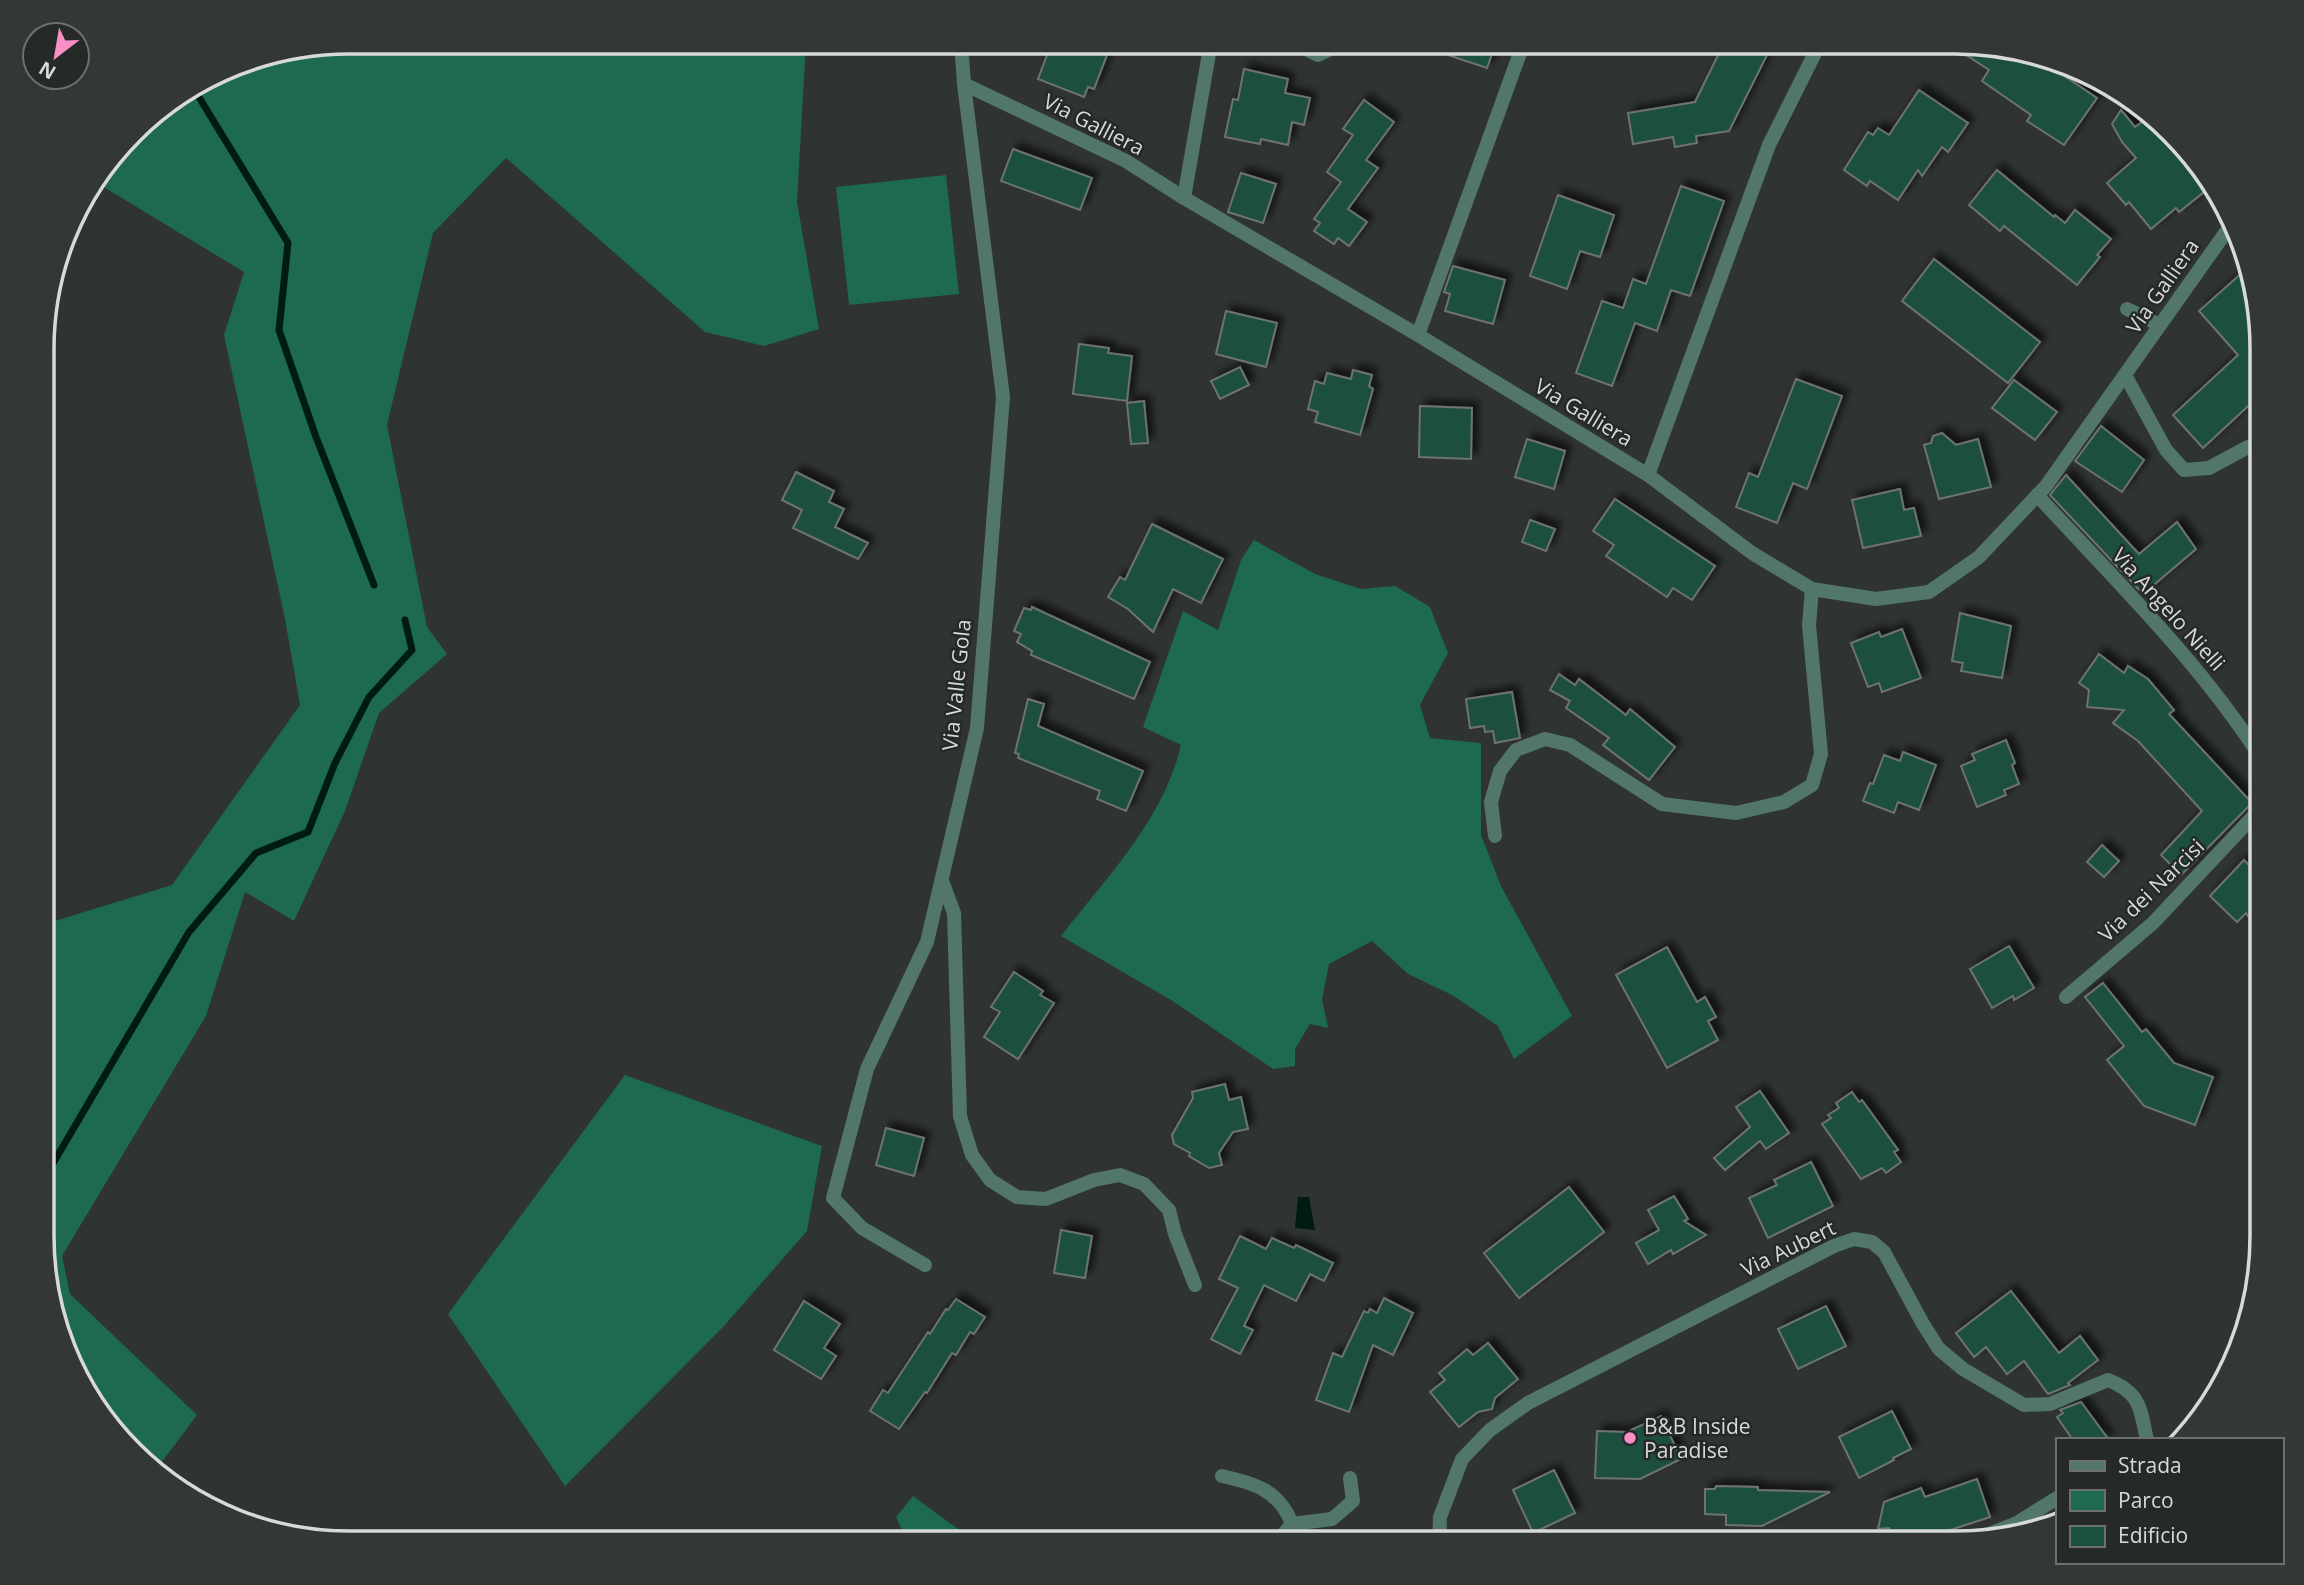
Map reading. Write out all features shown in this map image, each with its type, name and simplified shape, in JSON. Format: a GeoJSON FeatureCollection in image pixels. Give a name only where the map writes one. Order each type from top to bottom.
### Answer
{"type":"FeatureCollection","features":[{"type":"Feature","properties":{"kind":"street","name":"Via Valle Gola"},"geometry":{"type":"LineString","coordinates":[[925,1265],[862,1228],[833,1198],[867,1069],[927,942],[977,728],[1003,397],[962,54]]}},
{"type":"Feature","properties":{"kind":"street"},"geometry":{"type":"LineString","coordinates":[[1184,198],[1209,54]]}},
{"type":"Feature","properties":{"kind":"street"},"geometry":{"type":"LineString","coordinates":[[1418,335],[1520,54]]}},
{"type":"Feature","properties":{"kind":"street"},"geometry":{"type":"LineString","coordinates":[[1648,475],[1769,145],[1814,54]]}},
{"type":"Feature","properties":{"kind":"street","name":"Via Galliera"},"geometry":{"type":"LineString","coordinates":[[964,84],[1126,161],[1648,475],[1752,554],[1812,589],[1876,599],[1929,592],[1979,556],[2037,495],[2225,232]]}},
{"type":"Feature","properties":{"kind":"street"},"geometry":{"type":"LineString","coordinates":[[2127,309],[2160,325]]}},
{"type":"Feature","properties":{"kind":"street"},"geometry":{"type":"LineString","coordinates":[[2125,375],[2166,450],[2184,470],[2208,468],[2249,447]]}},
{"type":"Feature","properties":{"kind":"street","name":"Via Angelo Nielli"},"geometry":{"type":"LineString","coordinates":[[2037,495],[2182,651],[2250,741]]}},
{"type":"Feature","properties":{"kind":"street"},"geometry":{"type":"LineString","coordinates":[[1495,836],[1491,802],[1500,771],[1516,750],[1545,739],[1570,745],[1662,804],[1736,813],[1784,802],[1812,785],[1821,754],[1809,625],[1812,589]]}},
{"type":"Feature","properties":{"kind":"street","name":"Via dei Narcisi"},"geometry":{"type":"LineString","coordinates":[[2067,997],[2153,923],[2250,820]]}},
{"type":"Feature","properties":{"kind":"street"},"geometry":{"type":"LineString","coordinates":[[942,879],[954,913],[960,1115],[972,1155],[990,1180],[1017,1197],[1046,1199],[1094,1180],[1120,1175],[1144,1184],[1169,1210],[1175,1234],[1195,1285]]}},
{"type":"Feature","properties":{"kind":"street","name":"Via Aubert"},"geometry":{"type":"LineString","coordinates":[[1439,1531],[1440,1517],[1462,1459],[1490,1430],[1528,1403],[1834,1246],[1854,1239],[1872,1242],[1884,1252],[1939,1349],[1963,1369],[2024,1405],[2050,1404],[2108,1380],[2124,1387],[2139,1403],[2147,1438]]}},
{"type":"Feature","properties":{"kind":"street"},"geometry":{"type":"LineString","coordinates":[[1222,1476],[1253,1482],[1274,1497],[1286,1510],[1292,1524]]}},
{"type":"Feature","properties":{"kind":"street"},"geometry":{"type":"LineString","coordinates":[[1286,1531],[1292,1524],[1332,1519],[1353,1501],[1350,1478]]}},
{"type":"Feature","properties":{"kind":"street"},"geometry":{"type":"LineString","coordinates":[[2009,1525],[2056,1499]]}},
{"type":"Feature","properties":{"kind":"green space"},"geometry":{"type":"Polygon","coordinates":[[[350,54],[805,54],[797,202],[819,329],[764,346],[705,332],[506,158],[433,233],[387,425],[427,627],[447,654],[379,713],[345,811],[294,921],[245,892],[206,1016],[62,1256],[70,1294],[197,1415],[161,1463],[128,1430],[104,1400],[77,1348],[60,1293],[54,1235],[54,921],[172,885],[300,705],[285,619],[224,335],[244,272],[103,187],[141,141],[170,115],[219,85],[255,70],[292,60],[350,54]]]}},
{"type":"Feature","properties":{"kind":"green space"},"geometry":{"type":"Polygon","coordinates":[[[946,175],[959,294],[849,305],[836,187],[946,175]]]}},
{"type":"Feature","properties":{"kind":"green space"},"geometry":{"type":"Polygon","coordinates":[[[1254,540],[1315,574],[1361,589],[1395,586],[1430,607],[1448,653],[1420,705],[1430,738],[1481,743],[1481,835],[1501,886],[1572,1016],[1514,1059],[1498,1026],[1452,995],[1408,974],[1372,941],[1329,964],[1322,999],[1328,1028],[1310,1024],[1295,1049],[1295,1066],[1273,1069],[1171,1000],[1061,936],[1132,846],[1161,798],[1173,772],[1181,745],[1143,727],[1183,611],[1218,630],[1241,560],[1254,540]]]}},
{"type":"Feature","properties":{"kind":"green space"},"geometry":{"type":"Polygon","coordinates":[[[625,1075],[822,1146],[807,1231],[724,1326],[565,1486],[448,1314],[625,1075]]]}},
{"type":"Feature","properties":{"kind":"green space"},"geometry":{"type":"Polygon","coordinates":[[[913,1496],[961,1531],[902,1531],[896,1517],[913,1496]]]}},
{"type":"Feature","properties":{"kind":"shaded area"},"geometry":{"type":"Polygon","coordinates":[[[1298,1197],[1309,1197],[1315,1230],[1295,1228],[1298,1197]]]}},
{"type":"Feature","properties":{"kind":"building"},"geometry":{"type":"Polygon","coordinates":[[[1047,54],[1107,54],[1094,89],[1088,87],[1084,97],[1038,79],[1047,54]]]}},
{"type":"Feature","properties":{"kind":"building"},"geometry":{"type":"Polygon","coordinates":[[[1445,54],[1492,54],[1487,68],[1445,54]]]}},
{"type":"Feature","properties":{"kind":"building"},"geometry":{"type":"Polygon","coordinates":[[[1719,54],[1768,54],[1729,131],[1696,136],[1697,143],[1675,147],[1673,137],[1633,144],[1628,113],[1695,102],[1719,54]]]}},
{"type":"Feature","properties":{"kind":"building"},"geometry":{"type":"Polygon","coordinates":[[[1966,55],[2031,64],[2065,76],[2097,98],[2064,145],[2027,121],[2031,115],[1982,81],[1989,70],[1966,55]]]}},
{"type":"Feature","properties":{"kind":"building"},"geometry":{"type":"Polygon","coordinates":[[[1244,69],[1288,79],[1285,93],[1310,98],[1304,125],[1292,122],[1288,145],[1261,139],[1260,144],[1225,137],[1233,99],[1238,100],[1244,69]]]}},
{"type":"Feature","properties":{"kind":"building"},"geometry":{"type":"Polygon","coordinates":[[[1919,90],[1968,123],[1948,152],[1942,147],[1922,176],[1918,170],[1898,200],[1870,181],[1867,186],[1844,170],[1868,132],[1873,135],[1878,128],[1889,135],[1919,90]]]}},
{"type":"Feature","properties":{"kind":"building"},"geometry":{"type":"Polygon","coordinates":[[[1364,100],[1394,122],[1366,160],[1378,168],[1348,209],[1367,222],[1349,246],[1338,238],[1334,244],[1314,231],[1320,223],[1314,219],[1341,182],[1327,172],[1353,135],[1343,129],[1364,100]]]}},
{"type":"Feature","properties":{"kind":"building"},"geometry":{"type":"Polygon","coordinates":[[[2121,110],[2135,127],[2142,122],[2176,155],[2204,192],[2179,212],[2176,208],[2151,229],[2129,202],[2126,205],[2107,183],[2136,158],[2122,142],[2112,124],[2121,110]]]}},
{"type":"Feature","properties":{"kind":"building"},"geometry":{"type":"Polygon","coordinates":[[[1013,149],[1092,178],[1080,210],[1001,181],[1013,149]]]}},
{"type":"Feature","properties":{"kind":"building"},"geometry":{"type":"Polygon","coordinates":[[[1997,170],[2054,217],[2055,215],[2065,223],[2075,210],[2111,239],[2077,285],[2004,226],[2000,231],[1969,205],[1997,170]]]}},
{"type":"Feature","properties":{"kind":"building"},"geometry":{"type":"Polygon","coordinates":[[[1241,173],[1276,184],[1263,223],[1228,212],[1241,173]]]}},
{"type":"Feature","properties":{"kind":"building"},"geometry":{"type":"Polygon","coordinates":[[[1681,186],[1724,201],[1690,296],[1671,290],[1657,331],[1635,323],[1612,386],[1576,373],[1602,301],[1623,308],[1633,279],[1646,284],[1681,186]]]}},
{"type":"Feature","properties":{"kind":"building"},"geometry":{"type":"Polygon","coordinates":[[[1558,195],[1614,215],[1600,257],[1580,251],[1567,289],[1530,276],[1558,195]]]}},
{"type":"Feature","properties":{"kind":"building"},"geometry":{"type":"Polygon","coordinates":[[[1934,259],[2040,342],[2008,383],[1902,301],[1934,259]]]}},
{"type":"Feature","properties":{"kind":"building"},"geometry":{"type":"Polygon","coordinates":[[[1453,266],[1505,280],[1493,324],[1445,311],[1450,294],[1444,292],[1453,266]]]}},
{"type":"Feature","properties":{"kind":"building"},"geometry":{"type":"Polygon","coordinates":[[[2240,274],[2249,330],[2250,404],[2203,448],[2173,415],[2238,355],[2199,311],[2240,274]]]}},
{"type":"Feature","properties":{"kind":"building"},"geometry":{"type":"Polygon","coordinates":[[[1226,311],[1277,323],[1266,367],[1216,354],[1226,311]]]}},
{"type":"Feature","properties":{"kind":"building"},"geometry":{"type":"Polygon","coordinates":[[[1079,344],[1109,348],[1108,353],[1132,356],[1127,401],[1073,394],[1079,344]]]}},
{"type":"Feature","properties":{"kind":"building"},"geometry":{"type":"Polygon","coordinates":[[[1240,367],[1249,385],[1220,399],[1211,381],[1240,367]]]}},
{"type":"Feature","properties":{"kind":"building"},"geometry":{"type":"Polygon","coordinates":[[[1353,370],[1372,375],[1369,386],[1373,389],[1360,435],[1315,422],[1318,412],[1308,409],[1315,381],[1324,384],[1327,373],[1351,379],[1353,370]]]}},
{"type":"Feature","properties":{"kind":"building"},"geometry":{"type":"Polygon","coordinates":[[[1796,379],[1842,396],[1807,489],[1793,483],[1777,523],[1736,507],[1749,473],[1758,477],[1796,379]]]}},
{"type":"Feature","properties":{"kind":"building"},"geometry":{"type":"Polygon","coordinates":[[[2014,380],[2057,412],[2035,440],[1992,408],[2014,380]]]}},
{"type":"Feature","properties":{"kind":"building"},"geometry":{"type":"Polygon","coordinates":[[[1144,401],[1148,443],[1131,444],[1127,403],[1144,401]]]}},
{"type":"Feature","properties":{"kind":"building"},"geometry":{"type":"Polygon","coordinates":[[[1420,406],[1472,408],[1471,459],[1419,457],[1420,406]]]}},
{"type":"Feature","properties":{"kind":"building"},"geometry":{"type":"Polygon","coordinates":[[[2101,426],[2144,460],[2122,492],[2075,461],[2101,426]]]}},
{"type":"Feature","properties":{"kind":"building"},"geometry":{"type":"Polygon","coordinates":[[[1942,433],[1956,445],[1978,439],[1991,487],[1939,499],[1924,445],[1931,443],[1933,436],[1942,433]]]}},
{"type":"Feature","properties":{"kind":"building"},"geometry":{"type":"Polygon","coordinates":[[[1527,439],[1565,451],[1554,489],[1515,477],[1527,439]]]}},
{"type":"Feature","properties":{"kind":"building"},"geometry":{"type":"Polygon","coordinates":[[[796,472],[834,491],[829,502],[844,509],[835,527],[868,543],[858,559],[793,528],[802,510],[782,500],[796,472]]]}},
{"type":"Feature","properties":{"kind":"building"},"geometry":{"type":"Polygon","coordinates":[[[2066,475],[2139,554],[2177,522],[2196,549],[2143,594],[2050,495],[2066,475]]]}},
{"type":"Feature","properties":{"kind":"building"},"geometry":{"type":"Polygon","coordinates":[[[1900,489],[1904,510],[1914,508],[1921,536],[1863,548],[1852,500],[1900,489]]]}},
{"type":"Feature","properties":{"kind":"building"},"geometry":{"type":"Polygon","coordinates":[[[1615,499],[1715,566],[1692,600],[1673,588],[1667,597],[1606,556],[1614,545],[1593,531],[1615,499]]]}},
{"type":"Feature","properties":{"kind":"building"},"geometry":{"type":"Polygon","coordinates":[[[1530,520],[1555,529],[1546,551],[1522,542],[1530,520]]]}},
{"type":"Feature","properties":{"kind":"building"},"geometry":{"type":"Polygon","coordinates":[[[1152,524],[1223,559],[1201,603],[1173,589],[1153,632],[1128,609],[1108,597],[1120,577],[1125,580],[1152,524]]]}},
{"type":"Feature","properties":{"kind":"building"},"geometry":{"type":"Polygon","coordinates":[[[1032,607],[1150,662],[1134,699],[1031,655],[1032,651],[1017,642],[1021,634],[1014,631],[1024,608],[1031,610],[1032,607]]]}},
{"type":"Feature","properties":{"kind":"building"},"geometry":{"type":"Polygon","coordinates":[[[1960,613],[2011,626],[2002,678],[1961,671],[1963,663],[1952,661],[1960,613]]]}},
{"type":"Feature","properties":{"kind":"building"},"geometry":{"type":"Polygon","coordinates":[[[1902,629],[1921,678],[1882,692],[1879,683],[1868,687],[1851,643],[1879,632],[1881,637],[1902,629]]]}},
{"type":"Feature","properties":{"kind":"building"},"geometry":{"type":"Polygon","coordinates":[[[2099,654],[2124,673],[2128,666],[2148,679],[2174,710],[2169,714],[2250,801],[2250,805],[2181,875],[2161,855],[2202,811],[2138,741],[2113,723],[2124,710],[2087,707],[2089,690],[2079,683],[2099,654]]]}},
{"type":"Feature","properties":{"kind":"building"},"geometry":{"type":"Polygon","coordinates":[[[1559,674],[1575,685],[1579,679],[1626,715],[1630,709],[1675,747],[1649,780],[1603,745],[1609,738],[1566,708],[1570,701],[1550,690],[1559,674]]]}},
{"type":"Feature","properties":{"kind":"building"},"geometry":{"type":"Polygon","coordinates":[[[1512,692],[1520,738],[1495,743],[1493,731],[1485,732],[1484,726],[1470,728],[1466,699],[1512,692]]]}},
{"type":"Feature","properties":{"kind":"building"},"geometry":{"type":"Polygon","coordinates":[[[1028,699],[1044,704],[1038,726],[1143,771],[1126,811],[1097,799],[1100,791],[1018,758],[1019,754],[1015,753],[1028,699]]]}},
{"type":"Feature","properties":{"kind":"building"},"geometry":{"type":"Polygon","coordinates":[[[2006,740],[2015,763],[2012,765],[2019,784],[2004,790],[2006,795],[1977,807],[1961,766],[1975,760],[1972,754],[2006,740]]]}},
{"type":"Feature","properties":{"kind":"building"},"geometry":{"type":"Polygon","coordinates":[[[1903,752],[1936,765],[1919,810],[1898,802],[1894,813],[1863,801],[1884,755],[1900,761],[1903,752]]]}},
{"type":"Feature","properties":{"kind":"building"},"geometry":{"type":"Polygon","coordinates":[[[2102,845],[2119,861],[2104,877],[2087,862],[2102,845]]]}},
{"type":"Feature","properties":{"kind":"building"},"geometry":{"type":"Polygon","coordinates":[[[2244,860],[2250,866],[2248,916],[2246,913],[2237,922],[2210,896],[2244,860]]]}},
{"type":"Feature","properties":{"kind":"building"},"geometry":{"type":"Polygon","coordinates":[[[2009,946],[2034,988],[2014,1000],[2013,996],[1992,1008],[1970,969],[2009,946]]]}},
{"type":"Feature","properties":{"kind":"building"},"geometry":{"type":"Polygon","coordinates":[[[1667,947],[1697,1002],[1705,997],[1716,1017],[1708,1021],[1718,1040],[1667,1068],[1616,975],[1667,947]]]}},
{"type":"Feature","properties":{"kind":"building"},"geometry":{"type":"Polygon","coordinates":[[[1014,972],[1043,991],[1040,995],[1054,1003],[1018,1059],[984,1037],[1000,1012],[991,1007],[1014,972]]]}},
{"type":"Feature","properties":{"kind":"building"},"geometry":{"type":"Polygon","coordinates":[[[2103,983],[2142,1032],[2146,1029],[2174,1063],[2213,1077],[2195,1125],[2144,1106],[2107,1060],[2124,1046],[2085,997],[2103,983]]]}},
{"type":"Feature","properties":{"kind":"building"},"geometry":{"type":"Polygon","coordinates":[[[1225,1084],[1229,1100],[1241,1097],[1248,1129],[1233,1132],[1219,1153],[1222,1165],[1209,1168],[1174,1144],[1172,1135],[1193,1098],[1192,1092],[1225,1084]]]}},
{"type":"Feature","properties":{"kind":"building"},"geometry":{"type":"Polygon","coordinates":[[[1760,1091],[1789,1133],[1766,1149],[1760,1141],[1725,1170],[1714,1158],[1750,1127],[1736,1107],[1760,1091]]]}},
{"type":"Feature","properties":{"kind":"building"},"geometry":{"type":"Polygon","coordinates":[[[1852,1092],[1859,1102],[1862,1100],[1898,1150],[1894,1152],[1901,1162],[1886,1173],[1882,1168],[1861,1179],[1822,1124],[1831,1118],[1828,1115],[1839,1108],[1836,1103],[1852,1092]]]}},
{"type":"Feature","properties":{"kind":"building"},"geometry":{"type":"Polygon","coordinates":[[[886,1128],[924,1138],[914,1176],[876,1165],[886,1128]]]}},
{"type":"Feature","properties":{"kind":"building"},"geometry":{"type":"Polygon","coordinates":[[[1811,1162],[1833,1206],[1768,1238],[1749,1198],[1777,1185],[1774,1180],[1811,1162]]]}},
{"type":"Feature","properties":{"kind":"building"},"geometry":{"type":"Polygon","coordinates":[[[1569,1187],[1604,1232],[1519,1298],[1484,1253],[1569,1187]]]}},
{"type":"Feature","properties":{"kind":"building"},"geometry":{"type":"Polygon","coordinates":[[[1674,1196],[1688,1219],[1684,1221],[1706,1235],[1673,1254],[1671,1250],[1648,1264],[1636,1243],[1659,1230],[1648,1210],[1674,1196]]]}},
{"type":"Feature","properties":{"kind":"building"},"geometry":{"type":"Polygon","coordinates":[[[1061,1230],[1092,1236],[1085,1278],[1054,1273],[1061,1230]]]}},
{"type":"Feature","properties":{"kind":"building"},"geometry":{"type":"Polygon","coordinates":[[[1240,1236],[1266,1249],[1272,1238],[1294,1248],[1296,1245],[1333,1263],[1324,1281],[1310,1274],[1296,1301],[1264,1285],[1244,1326],[1253,1330],[1240,1354],[1211,1339],[1238,1288],[1219,1279],[1240,1236]]]}},
{"type":"Feature","properties":{"kind":"building"},"geometry":{"type":"Polygon","coordinates":[[[2011,1291],[2059,1353],[2080,1336],[2098,1360],[2068,1383],[2070,1385],[2048,1394],[2024,1361],[2007,1374],[1986,1347],[1974,1357],[1956,1333],[2011,1291]]]}},
{"type":"Feature","properties":{"kind":"building"},"geometry":{"type":"Polygon","coordinates":[[[1384,1298],[1413,1313],[1393,1355],[1373,1345],[1349,1412],[1316,1400],[1333,1353],[1342,1357],[1364,1311],[1368,1313],[1370,1309],[1377,1313],[1384,1298]]]}},
{"type":"Feature","properties":{"kind":"building"},"geometry":{"type":"Polygon","coordinates":[[[956,1299],[985,1317],[974,1334],[970,1332],[956,1355],[952,1353],[927,1393],[925,1392],[899,1429],[870,1411],[883,1390],[888,1393],[928,1332],[930,1334],[956,1299]]]}},
{"type":"Feature","properties":{"kind":"building"},"geometry":{"type":"Polygon","coordinates":[[[804,1301],[840,1324],[824,1348],[836,1356],[821,1379],[774,1350],[804,1301]]]}},
{"type":"Feature","properties":{"kind":"building"},"geometry":{"type":"Polygon","coordinates":[[[1826,1306],[1846,1346],[1798,1369],[1778,1329],[1826,1306]]]}},
{"type":"Feature","properties":{"kind":"building"},"geometry":{"type":"Polygon","coordinates":[[[1488,1343],[1518,1379],[1495,1398],[1492,1409],[1478,1412],[1459,1427],[1430,1392],[1445,1380],[1439,1373],[1467,1349],[1473,1355],[1488,1343]]]}},
{"type":"Feature","properties":{"kind":"building"},"geometry":{"type":"Polygon","coordinates":[[[2081,1402],[2108,1438],[2072,1438],[2057,1417],[2063,1413],[2060,1410],[2081,1402]]]}},
{"type":"Feature","properties":{"kind":"building"},"geometry":{"type":"Polygon","coordinates":[[[1892,1411],[1911,1449],[1859,1478],[1839,1437],[1892,1411]]]}},
{"type":"Feature","properties":{"kind":"building"},"geometry":{"type":"Polygon","coordinates":[[[1661,1416],[1681,1459],[1640,1479],[1595,1478],[1597,1431],[1627,1432],[1661,1416]]]}},
{"type":"Feature","properties":{"kind":"building"},"geometry":{"type":"Polygon","coordinates":[[[1554,1470],[1575,1513],[1532,1531],[1513,1490],[1554,1470]]]}},
{"type":"Feature","properties":{"kind":"building"},"geometry":{"type":"Polygon","coordinates":[[[1977,1479],[1990,1517],[1947,1531],[1878,1529],[1884,1502],[1921,1488],[1925,1497],[1977,1479]]]}},
{"type":"Feature","properties":{"kind":"building"},"geometry":{"type":"Polygon","coordinates":[[[1716,1486],[1830,1492],[1762,1526],[1726,1525],[1726,1515],[1705,1514],[1705,1489],[1715,1489],[1716,1486]]]}},
{"type":"Feature","properties":{"kind":"waterway"},"geometry":{"type":"LineString","coordinates":[[198,96],[288,243],[279,330],[316,437],[374,585]]}},
{"type":"Feature","properties":{"kind":"waterway"},"geometry":{"type":"LineString","coordinates":[[54,1162],[189,932],[256,853],[308,832],[335,763],[369,697],[412,650],[405,620]]}},
{"type":"Feature","properties":{"kind":"place","name":"B&B Inside Paradise"},"geometry":{"type":"Point","coordinates":[1630,1438]}}]}
